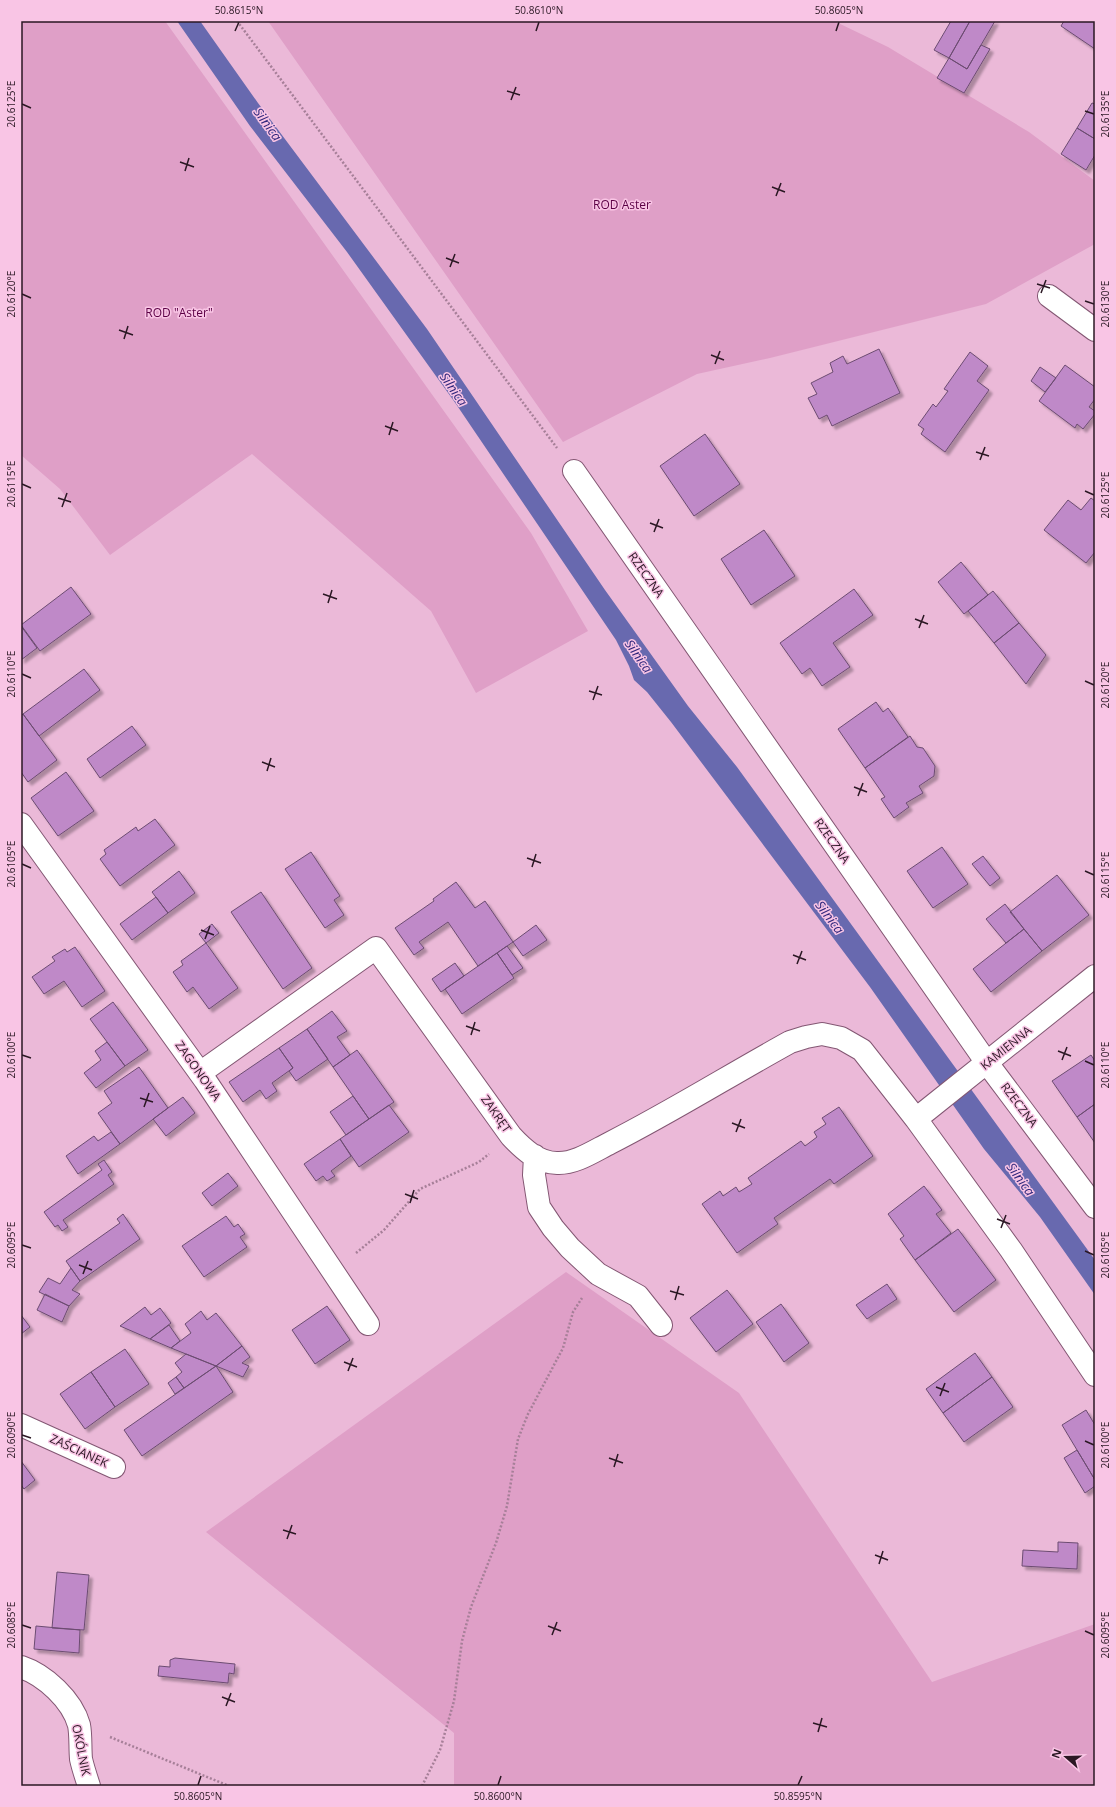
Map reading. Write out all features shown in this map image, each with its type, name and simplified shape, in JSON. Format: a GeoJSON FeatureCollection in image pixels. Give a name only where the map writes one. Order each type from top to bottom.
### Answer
{"type":"FeatureCollection","features":[{"type":"Feature","properties":{"kind":"street"},"geometry":{"type":"LineString","coordinates":[[1049,296],[1095,330]]}},
{"type":"Feature","properties":{"kind":"street","name":"RZECZNA"},"geometry":{"type":"LineString","coordinates":[[574,471],[980,1068],[1095,1207]]}},
{"type":"Feature","properties":{"kind":"street","name":"ZAGONOWA"},"geometry":{"type":"LineString","coordinates":[[21,824],[200,1072],[368,1324]]}},
{"type":"Feature","properties":{"kind":"street","name":"ZAKRĘT"},"geometry":{"type":"LineString","coordinates":[[200,1072],[376,948],[522,1146]]}},
{"type":"Feature","properties":{"kind":"street","name":"KAMIENNA"},"geometry":{"type":"LineString","coordinates":[[916,1119],[1095,976]]}},
{"type":"Feature","properties":{"kind":"street"},"geometry":{"type":"LineString","coordinates":[[522,1146],[545,1162],[558,1164],[577,1160],[626,1135],[790,1042],[806,1036],[822,1034],[832,1035],[862,1050],[916,1119],[1011,1250],[1095,1375]]}},
{"type":"Feature","properties":{"kind":"street"},"geometry":{"type":"LineString","coordinates":[[522,1146],[534,1175],[539,1207],[553,1228],[570,1248],[598,1274],[638,1296],[661,1325]]}},
{"type":"Feature","properties":{"kind":"street","name":"ZAŚCIANEK"},"geometry":{"type":"LineString","coordinates":[[21,1425],[114,1468]]}},
{"type":"Feature","properties":{"kind":"street","name":"OKÓLNIK"},"geometry":{"type":"LineString","coordinates":[[21,1667],[30,1670],[58,1690],[69,1706],[79,1724],[82,1761],[89,1786]]}},
{"type":"Feature","properties":{"kind":"path"},"geometry":{"type":"LineString","coordinates":[[237,21],[574,471]]}},
{"type":"Feature","properties":{"kind":"path"},"geometry":{"type":"LineString","coordinates":[[333,1272],[384,1230],[420,1189],[479,1162],[522,1146]]}},
{"type":"Feature","properties":{"kind":"path"},"geometry":{"type":"LineString","coordinates":[[422,1786],[440,1750],[454,1701],[462,1641],[471,1607],[496,1543],[507,1506],[518,1439],[528,1414],[563,1348],[573,1312],[598,1274]]}},
{"type":"Feature","properties":{"kind":"path"},"geometry":{"type":"LineString","coordinates":[[79,1724],[230,1786]]}},
{"type":"Feature","properties":{"kind":"green space","name":"ROD \"Aster\""},"geometry":{"type":"Polygon","coordinates":[[[21,21],[165,21],[531,533],[588,631],[476,693],[431,611],[252,454],[110,555],[60,489],[21,455],[21,21]]]}},
{"type":"Feature","properties":{"kind":"green space","name":"ROD Aster"},"geometry":{"type":"Polygon","coordinates":[[[268,21],[834,21],[888,47],[1029,132],[1095,181],[1095,244],[986,304],[770,358],[697,374],[563,442],[268,21]]]}},
{"type":"Feature","properties":{"kind":"green space"},"geometry":{"type":"Polygon","coordinates":[[[566,1272],[739,1393],[932,1682],[1095,1624],[1095,1786],[454,1786],[454,1733],[206,1532],[566,1272]]]}},
{"type":"Feature","properties":{"kind":"water","name":"Silnica"},"geometry":{"type":"Polygon","coordinates":[[[177,21],[200,21],[258,103],[427,329],[605,590],[688,706],[737,767],[1095,1260],[1095,1295],[1040,1217],[984,1149],[870,987],[671,722],[647,692],[634,680],[616,640],[456,404],[347,252],[250,126],[177,21]]]}},
{"type":"Feature","properties":{"kind":"building"},"geometry":{"type":"Polygon","coordinates":[[[951,21],[970,21],[949,58],[934,50],[951,21]]]}},
{"type":"Feature","properties":{"kind":"building"},"geometry":{"type":"Polygon","coordinates":[[[970,21],[995,21],[967,69],[949,58],[970,21]]]}},
{"type":"Feature","properties":{"kind":"building"},"geometry":{"type":"Polygon","coordinates":[[[1064,21],[1095,21],[1095,49],[1061,26],[1064,21]]]}},
{"type":"Feature","properties":{"kind":"building"},"geometry":{"type":"Polygon","coordinates":[[[981,45],[990,49],[964,93],[937,78],[949,58],[967,69],[981,45]]]}},
{"type":"Feature","properties":{"kind":"building"},"geometry":{"type":"Polygon","coordinates":[[[1092,103],[1095,104],[1095,139],[1077,128],[1092,103]]]}},
{"type":"Feature","properties":{"kind":"building"},"geometry":{"type":"Polygon","coordinates":[[[1077,128],[1095,139],[1095,155],[1086,170],[1061,154],[1077,128]]]}},
{"type":"Feature","properties":{"kind":"building"},"geometry":{"type":"Polygon","coordinates":[[[879,349],[900,393],[832,426],[827,415],[819,419],[808,398],[817,394],[811,383],[833,372],[830,363],[843,356],[847,364],[879,349]]]}},
{"type":"Feature","properties":{"kind":"building"},"geometry":{"type":"Polygon","coordinates":[[[970,352],[988,366],[977,381],[989,390],[945,452],[921,434],[924,429],[918,425],[933,404],[936,407],[948,391],[944,389],[970,352]]]}},
{"type":"Feature","properties":{"kind":"building"},"geometry":{"type":"Polygon","coordinates":[[[1065,365],[1095,387],[1095,399],[1089,407],[1095,411],[1095,414],[1083,429],[1077,424],[1075,428],[1039,401],[1065,365]]]}},
{"type":"Feature","properties":{"kind":"building"},"geometry":{"type":"Polygon","coordinates":[[[1040,367],[1056,378],[1045,392],[1031,381],[1040,367]]]}},
{"type":"Feature","properties":{"kind":"building"},"geometry":{"type":"Polygon","coordinates":[[[705,434],[740,484],[694,516],[660,466],[705,434]]]}},
{"type":"Feature","properties":{"kind":"building"},"geometry":{"type":"Polygon","coordinates":[[[1091,498],[1095,501],[1095,552],[1086,563],[1044,530],[1068,500],[1081,510],[1091,498]]]}},
{"type":"Feature","properties":{"kind":"building"},"geometry":{"type":"Polygon","coordinates":[[[764,530],[795,576],[751,605],[721,559],[764,530]]]}},
{"type":"Feature","properties":{"kind":"building"},"geometry":{"type":"Polygon","coordinates":[[[961,562],[988,595],[964,614],[938,582],[961,562]]]}},
{"type":"Feature","properties":{"kind":"building"},"geometry":{"type":"Polygon","coordinates":[[[71,587],[91,614],[40,651],[21,625],[71,587]]]}},
{"type":"Feature","properties":{"kind":"building"},"geometry":{"type":"Polygon","coordinates":[[[854,589],[873,615],[833,643],[850,667],[822,686],[810,668],[802,674],[780,643],[854,589]]]}},
{"type":"Feature","properties":{"kind":"building"},"geometry":{"type":"Polygon","coordinates":[[[993,591],[1019,623],[994,643],[968,611],[993,591]]]}},
{"type":"Feature","properties":{"kind":"building"},"geometry":{"type":"Polygon","coordinates":[[[1019,623],[1046,655],[1026,684],[994,643],[1019,623]]]}},
{"type":"Feature","properties":{"kind":"building"},"geometry":{"type":"Polygon","coordinates":[[[21,626],[37,648],[21,660],[21,626]]]}},
{"type":"Feature","properties":{"kind":"building"},"geometry":{"type":"Polygon","coordinates":[[[84,669],[100,690],[39,736],[23,714],[84,669]]]}},
{"type":"Feature","properties":{"kind":"building"},"geometry":{"type":"Polygon","coordinates":[[[876,702],[883,712],[888,708],[908,737],[865,768],[838,729],[876,702]]]}},
{"type":"Feature","properties":{"kind":"building"},"geometry":{"type":"Polygon","coordinates":[[[23,714],[57,760],[28,782],[21,772],[21,716],[23,714]]]}},
{"type":"Feature","properties":{"kind":"building"},"geometry":{"type":"Polygon","coordinates":[[[132,726],[146,745],[100,778],[87,759],[132,726]]]}},
{"type":"Feature","properties":{"kind":"building"},"geometry":{"type":"Polygon","coordinates":[[[910,736],[917,747],[923,748],[935,766],[934,776],[919,786],[923,793],[906,803],[909,807],[894,818],[881,799],[885,797],[865,768],[910,736]]]}},
{"type":"Feature","properties":{"kind":"building"},"geometry":{"type":"Polygon","coordinates":[[[66,772],[94,811],[58,836],[31,798],[66,772]]]}},
{"type":"Feature","properties":{"kind":"building"},"geometry":{"type":"Polygon","coordinates":[[[155,819],[175,845],[120,886],[100,859],[106,854],[104,850],[136,827],[138,831],[155,819]]]}},
{"type":"Feature","properties":{"kind":"building"},"geometry":{"type":"Polygon","coordinates":[[[942,847],[968,884],[933,908],[907,871],[942,847]]]}},
{"type":"Feature","properties":{"kind":"building"},"geometry":{"type":"Polygon","coordinates":[[[311,852],[340,896],[334,900],[344,915],[325,928],[285,869],[311,852]]]}},
{"type":"Feature","properties":{"kind":"building"},"geometry":{"type":"Polygon","coordinates":[[[983,856],[1000,878],[990,886],[972,864],[983,856]]]}},
{"type":"Feature","properties":{"kind":"building"},"geometry":{"type":"Polygon","coordinates":[[[179,871],[195,893],[168,913],[152,892],[179,871]]]}},
{"type":"Feature","properties":{"kind":"building"},"geometry":{"type":"Polygon","coordinates":[[[1057,875],[1089,915],[1042,951],[1010,912],[1057,875]]]}},
{"type":"Feature","properties":{"kind":"building"},"geometry":{"type":"Polygon","coordinates":[[[456,882],[475,908],[485,901],[513,942],[478,966],[448,922],[419,942],[424,948],[414,955],[395,928],[434,901],[433,899],[456,882]]]}},
{"type":"Feature","properties":{"kind":"building"},"geometry":{"type":"Polygon","coordinates":[[[261,892],[312,968],[283,989],[231,912],[261,892]]]}},
{"type":"Feature","properties":{"kind":"building"},"geometry":{"type":"Polygon","coordinates":[[[156,897],[168,913],[132,940],[120,924],[156,897]]]}},
{"type":"Feature","properties":{"kind":"building"},"geometry":{"type":"Polygon","coordinates":[[[1005,904],[1024,929],[1006,943],[986,919],[1005,904]]]}},
{"type":"Feature","properties":{"kind":"building"},"geometry":{"type":"Polygon","coordinates":[[[212,924],[219,933],[206,943],[199,934],[212,924]]]}},
{"type":"Feature","properties":{"kind":"building"},"geometry":{"type":"Polygon","coordinates":[[[536,925],[547,940],[523,956],[513,942],[536,925]]]}},
{"type":"Feature","properties":{"kind":"building"},"geometry":{"type":"Polygon","coordinates":[[[1024,929],[1042,951],[991,992],[973,969],[1024,929]]]}},
{"type":"Feature","properties":{"kind":"building"},"geometry":{"type":"Polygon","coordinates":[[[206,943],[238,988],[209,1009],[193,987],[187,992],[173,972],[183,965],[181,961],[206,943]]]}},
{"type":"Feature","properties":{"kind":"building"},"geometry":{"type":"Polygon","coordinates":[[[507,946],[523,968],[512,975],[497,953],[507,946]]]}},
{"type":"Feature","properties":{"kind":"building"},"geometry":{"type":"Polygon","coordinates":[[[75,947],[105,991],[82,1007],[64,981],[44,994],[32,977],[55,961],[52,957],[65,949],[67,952],[75,947]]]}},
{"type":"Feature","properties":{"kind":"building"},"geometry":{"type":"Polygon","coordinates":[[[497,953],[514,978],[462,1014],[445,989],[497,953]]]}},
{"type":"Feature","properties":{"kind":"building"},"geometry":{"type":"Polygon","coordinates":[[[455,963],[464,976],[441,992],[432,979],[455,963]]]}},
{"type":"Feature","properties":{"kind":"building"},"geometry":{"type":"Polygon","coordinates":[[[113,1002],[148,1050],[125,1066],[90,1019],[113,1002]]]}},
{"type":"Feature","properties":{"kind":"building"},"geometry":{"type":"Polygon","coordinates":[[[332,1011],[347,1031],[337,1037],[350,1055],[333,1067],[307,1029],[332,1011]]]}},
{"type":"Feature","properties":{"kind":"building"},"geometry":{"type":"Polygon","coordinates":[[[307,1029],[328,1059],[296,1081],[289,1071],[293,1068],[279,1048],[307,1029]]]}},
{"type":"Feature","properties":{"kind":"building"},"geometry":{"type":"Polygon","coordinates":[[[107,1042],[125,1066],[96,1088],[84,1073],[101,1060],[95,1051],[107,1042]]]}},
{"type":"Feature","properties":{"kind":"building"},"geometry":{"type":"Polygon","coordinates":[[[279,1048],[293,1068],[272,1083],[277,1091],[266,1099],[260,1090],[243,1102],[229,1082],[279,1048]]]}},
{"type":"Feature","properties":{"kind":"building"},"geometry":{"type":"Polygon","coordinates":[[[357,1050],[394,1102],[369,1119],[333,1067],[357,1050]]]}},
{"type":"Feature","properties":{"kind":"building"},"geometry":{"type":"Polygon","coordinates":[[[1091,1055],[1095,1061],[1095,1104],[1077,1117],[1052,1081],[1091,1055]]]}},
{"type":"Feature","properties":{"kind":"building"},"geometry":{"type":"Polygon","coordinates":[[[139,1067],[168,1108],[120,1144],[98,1113],[112,1103],[104,1091],[139,1067]]]}},
{"type":"Feature","properties":{"kind":"building"},"geometry":{"type":"Polygon","coordinates":[[[353,1096],[369,1119],[346,1135],[330,1112],[353,1096]]]}},
{"type":"Feature","properties":{"kind":"building"},"geometry":{"type":"Polygon","coordinates":[[[183,1097],[195,1113],[166,1136],[153,1119],[183,1097]]]}},
{"type":"Feature","properties":{"kind":"building"},"geometry":{"type":"Polygon","coordinates":[[[1095,1104],[1095,1143],[1077,1117],[1095,1104]]]}},
{"type":"Feature","properties":{"kind":"building"},"geometry":{"type":"Polygon","coordinates":[[[389,1105],[409,1132],[359,1167],[340,1139],[389,1105]]]}},
{"type":"Feature","properties":{"kind":"building"},"geometry":{"type":"Polygon","coordinates":[[[839,1107],[873,1156],[834,1184],[830,1179],[774,1218],[778,1224],[737,1253],[702,1204],[720,1191],[723,1196],[736,1187],[739,1192],[752,1184],[748,1178],[801,1141],[805,1146],[817,1137],[814,1132],[826,1124],[822,1118],[839,1107]]]}},
{"type":"Feature","properties":{"kind":"building"},"geometry":{"type":"Polygon","coordinates":[[[111,1132],[120,1144],[78,1174],[66,1156],[94,1136],[98,1141],[111,1132]]]}},
{"type":"Feature","properties":{"kind":"building"},"geometry":{"type":"Polygon","coordinates":[[[340,1139],[351,1156],[331,1171],[335,1176],[327,1181],[323,1176],[316,1181],[304,1164],[340,1139]]]}},
{"type":"Feature","properties":{"kind":"building"},"geometry":{"type":"Polygon","coordinates":[[[104,1160],[112,1172],[108,1175],[114,1184],[63,1220],[68,1227],[62,1231],[58,1225],[55,1227],[44,1212],[102,1170],[98,1164],[104,1160]]]}},
{"type":"Feature","properties":{"kind":"building"},"geometry":{"type":"Polygon","coordinates":[[[228,1173],[238,1186],[212,1206],[202,1193],[228,1173]]]}},
{"type":"Feature","properties":{"kind":"building"},"geometry":{"type":"Polygon","coordinates":[[[924,1186],[942,1210],[936,1214],[951,1233],[915,1260],[900,1239],[904,1236],[888,1214],[924,1186]]]}},
{"type":"Feature","properties":{"kind":"building"},"geometry":{"type":"Polygon","coordinates":[[[123,1214],[140,1239],[80,1281],[66,1261],[120,1223],[117,1219],[123,1214]]]}},
{"type":"Feature","properties":{"kind":"building"},"geometry":{"type":"Polygon","coordinates":[[[226,1216],[234,1227],[238,1224],[245,1234],[240,1237],[247,1247],[204,1277],[182,1246],[226,1216]]]}},
{"type":"Feature","properties":{"kind":"building"},"geometry":{"type":"Polygon","coordinates":[[[958,1229],[996,1280],[954,1312],[915,1260],[958,1229]]]}},
{"type":"Feature","properties":{"kind":"building"},"geometry":{"type":"Polygon","coordinates":[[[71,1268],[80,1281],[72,1290],[80,1294],[69,1306],[39,1292],[48,1278],[60,1284],[71,1268]]]}},
{"type":"Feature","properties":{"kind":"building"},"geometry":{"type":"Polygon","coordinates":[[[887,1284],[897,1299],[867,1319],[856,1305],[887,1284]]]}},
{"type":"Feature","properties":{"kind":"building"},"geometry":{"type":"Polygon","coordinates":[[[727,1290],[753,1324],[716,1352],[690,1318],[727,1290]]]}},
{"type":"Feature","properties":{"kind":"building"},"geometry":{"type":"Polygon","coordinates":[[[45,1294],[69,1306],[62,1322],[37,1310],[45,1294]]]}},
{"type":"Feature","properties":{"kind":"building"},"geometry":{"type":"Polygon","coordinates":[[[781,1304],[809,1343],[784,1362],[756,1322],[781,1304]]]}},
{"type":"Feature","properties":{"kind":"building"},"geometry":{"type":"Polygon","coordinates":[[[327,1306],[350,1340],[315,1364],[292,1330],[327,1306]]]}},
{"type":"Feature","properties":{"kind":"building"},"geometry":{"type":"Polygon","coordinates":[[[145,1307],[151,1315],[160,1308],[171,1323],[150,1339],[120,1326],[145,1307]]]}},
{"type":"Feature","properties":{"kind":"building"},"geometry":{"type":"Polygon","coordinates":[[[201,1311],[207,1320],[216,1313],[242,1346],[216,1366],[171,1348],[191,1333],[185,1324],[201,1311]]]}},
{"type":"Feature","properties":{"kind":"building"},"geometry":{"type":"Polygon","coordinates":[[[21,1315],[30,1327],[21,1334],[21,1315]]]}},
{"type":"Feature","properties":{"kind":"building"},"geometry":{"type":"Polygon","coordinates":[[[169,1325],[180,1341],[171,1348],[150,1339],[169,1325]]]}},
{"type":"Feature","properties":{"kind":"building"},"geometry":{"type":"Polygon","coordinates":[[[242,1346],[250,1357],[242,1363],[249,1366],[243,1377],[216,1366],[242,1346]]]}},
{"type":"Feature","properties":{"kind":"building"},"geometry":{"type":"Polygon","coordinates":[[[125,1349],[149,1384],[115,1407],[91,1372],[125,1349]]]}},
{"type":"Feature","properties":{"kind":"building"},"geometry":{"type":"Polygon","coordinates":[[[975,1353],[992,1377],[943,1413],[926,1389],[975,1353]]]}},
{"type":"Feature","properties":{"kind":"building"},"geometry":{"type":"Polygon","coordinates":[[[186,1354],[216,1366],[184,1388],[176,1377],[182,1372],[175,1363],[186,1354]]]}},
{"type":"Feature","properties":{"kind":"building"},"geometry":{"type":"Polygon","coordinates":[[[216,1366],[233,1392],[142,1456],[124,1430],[216,1366]]]}},
{"type":"Feature","properties":{"kind":"building"},"geometry":{"type":"Polygon","coordinates":[[[91,1372],[115,1407],[85,1429],[60,1394],[91,1372]]]}},
{"type":"Feature","properties":{"kind":"building"},"geometry":{"type":"Polygon","coordinates":[[[176,1377],[184,1388],[175,1394],[168,1383],[176,1377]]]}},
{"type":"Feature","properties":{"kind":"building"},"geometry":{"type":"Polygon","coordinates":[[[992,1377],[1013,1407],[964,1442],[943,1413],[992,1377]]]}},
{"type":"Feature","properties":{"kind":"building"},"geometry":{"type":"Polygon","coordinates":[[[1086,1410],[1095,1425],[1095,1480],[1062,1425],[1086,1410]]]}},
{"type":"Feature","properties":{"kind":"building"},"geometry":{"type":"Polygon","coordinates":[[[1077,1450],[1095,1480],[1095,1486],[1085,1493],[1064,1458],[1077,1450]]]}},
{"type":"Feature","properties":{"kind":"building"},"geometry":{"type":"Polygon","coordinates":[[[21,1461],[35,1480],[24,1489],[21,1485],[21,1461]]]}},
{"type":"Feature","properties":{"kind":"building"},"geometry":{"type":"Polygon","coordinates":[[[1058,1542],[1078,1543],[1077,1569],[1022,1566],[1023,1550],[1058,1552],[1058,1542]]]}},
{"type":"Feature","properties":{"kind":"building"},"geometry":{"type":"Polygon","coordinates":[[[57,1572],[89,1575],[84,1630],[52,1628],[57,1572]]]}},
{"type":"Feature","properties":{"kind":"building"},"geometry":{"type":"Polygon","coordinates":[[[36,1626],[80,1630],[79,1653],[34,1649],[36,1626]]]}},
{"type":"Feature","properties":{"kind":"building"},"geometry":{"type":"Polygon","coordinates":[[[175,1658],[235,1664],[234,1674],[229,1673],[228,1683],[158,1676],[159,1666],[170,1667],[170,1660],[175,1658]]]}}]}
